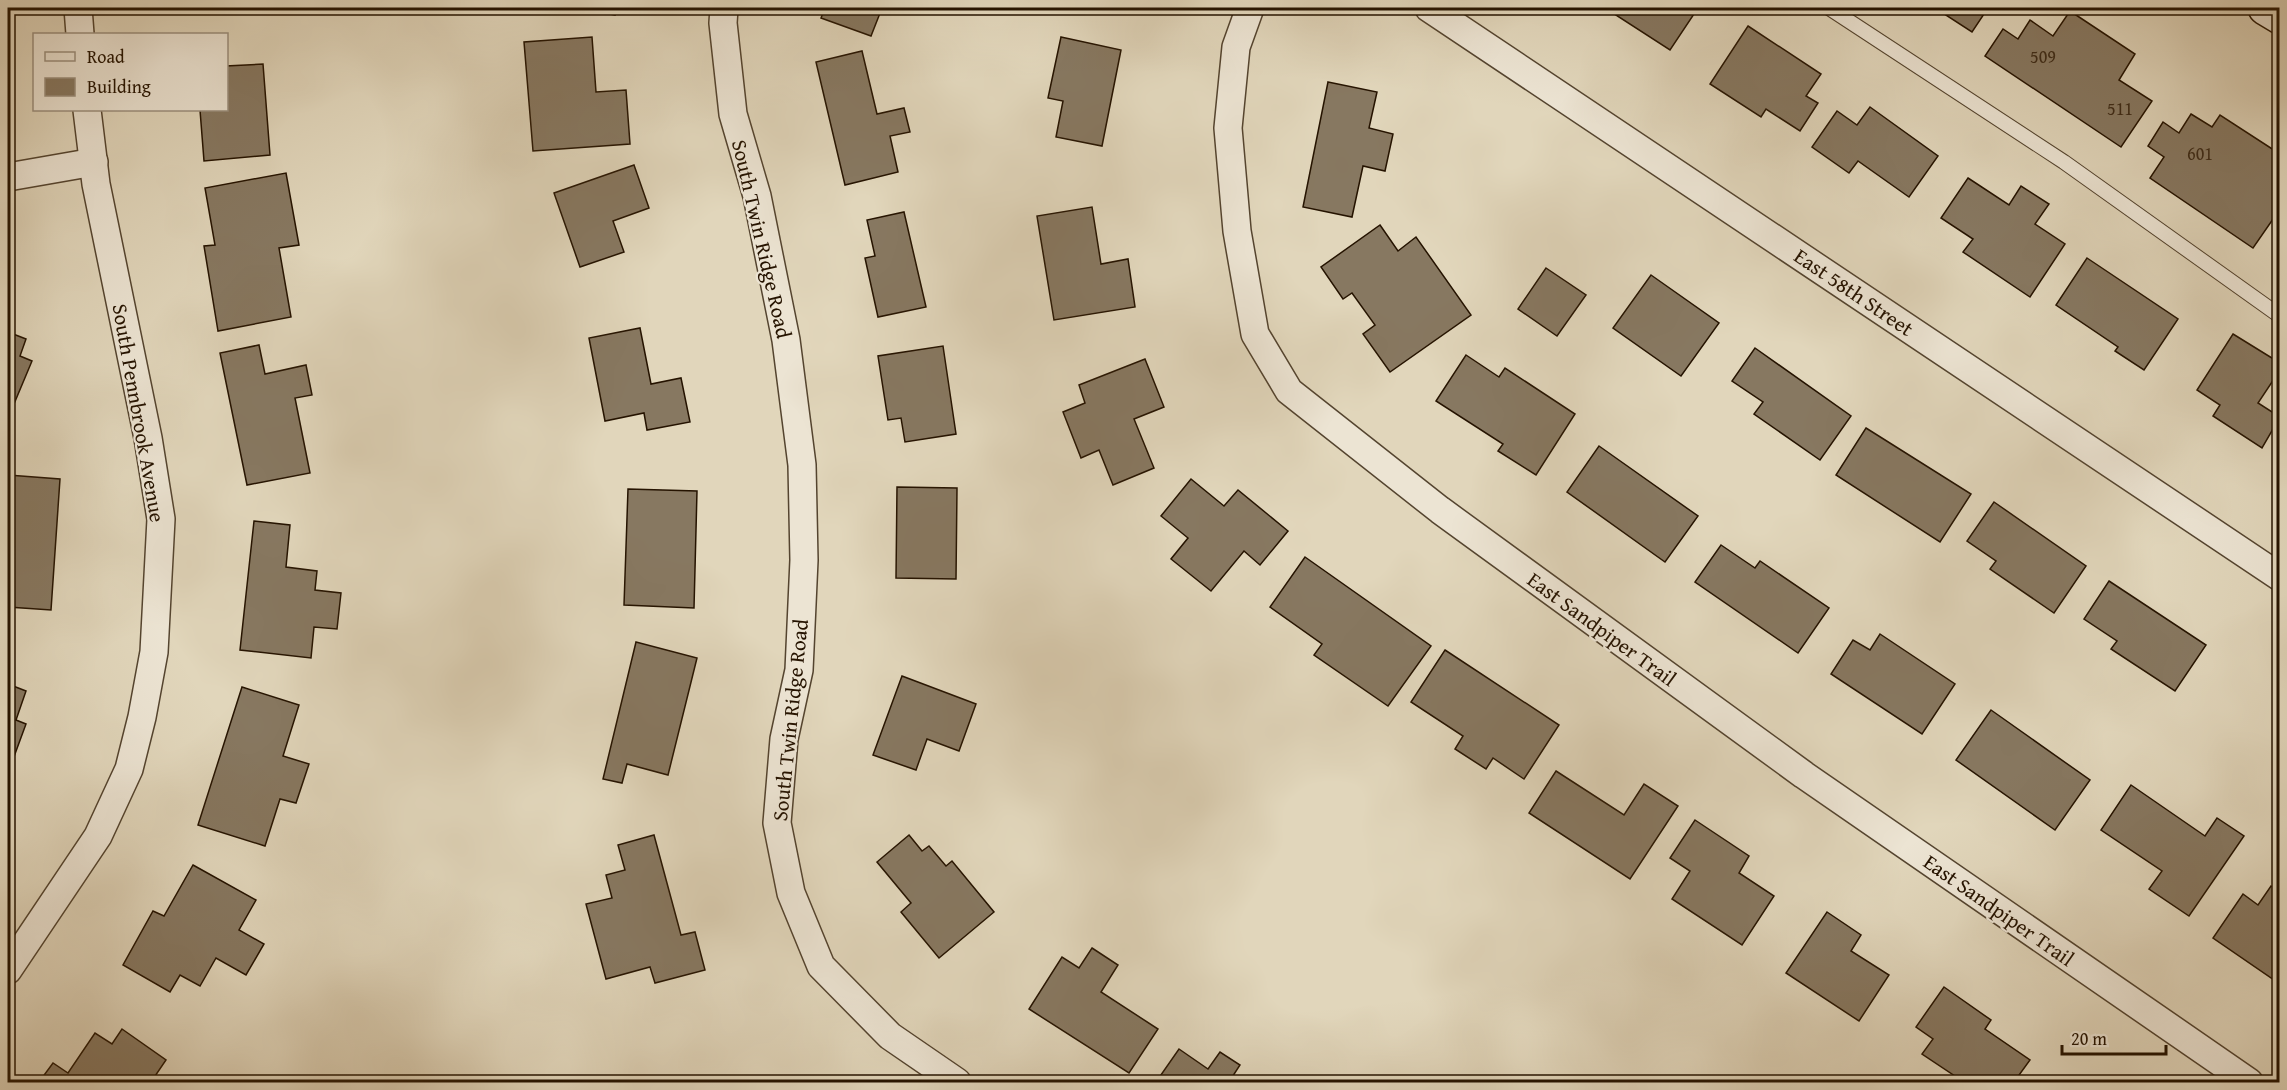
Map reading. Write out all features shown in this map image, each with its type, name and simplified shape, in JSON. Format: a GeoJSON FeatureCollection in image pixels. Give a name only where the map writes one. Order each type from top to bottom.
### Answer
{"type":"FeatureCollection","features":[{"type":"Feature","properties":{"kind":"main road"},"geometry":{"type":"LineString","coordinates":[[2265,8],[2280,17]]}},
{"type":"Feature","properties":{"kind":"street"},"geometry":{"type":"LineString","coordinates":[[78,8],[80,33]]}},
{"type":"Feature","properties":{"kind":"street","name":"South Twin Ridge Road"},"geometry":{"type":"LineString","coordinates":[[724,8],[723,23],[733,114],[757,196],[786,340],[802,465],[804,560],[799,670],[784,739],[777,823],[791,893],[821,966],[890,1036],[957,1083]]}},
{"type":"Feature","properties":{"kind":"street","name":"East Sandpiper Trail"},"geometry":{"type":"LineString","coordinates":[[1250,8],[1236,47],[1228,128],[1237,231],[1255,333],[1289,391],[1440,510],[1804,775],[2249,1083]]}},
{"type":"Feature","properties":{"kind":"street","name":"East 58th Street"},"geometry":{"type":"LineString","coordinates":[[1429,8],[2280,577]]}},
{"type":"Feature","properties":{"kind":"street","name":"South Pennbrook Avenue"},"geometry":{"type":"LineString","coordinates":[[8,970],[99,836],[129,769],[142,717],[154,652],[160,519],[148,438],[94,162],[87,111]]}},
{"type":"Feature","properties":{"kind":"street"},"geometry":{"type":"LineString","coordinates":[[8,177],[94,162]]}},
{"type":"Feature","properties":{"kind":"lane"},"geometry":{"type":"LineString","coordinates":[[1829,8],[2064,162],[2280,316]]}},
{"type":"Feature","properties":{"kind":"building"},"geometry":{"type":"Polygon","coordinates":[[[582,8],[616,8],[615,15],[582,8]]]}},
{"type":"Feature","properties":{"kind":"building"},"geometry":{"type":"Polygon","coordinates":[[[825,8],[882,8],[871,36],[821,18],[825,8]]]}},
{"type":"Feature","properties":{"kind":"building"},"geometry":{"type":"Polygon","coordinates":[[[1605,8],[1698,8],[1670,50],[1605,8]]]}},
{"type":"Feature","properties":{"kind":"building"},"geometry":{"type":"Polygon","coordinates":[[[1935,8],[1988,8],[1972,32],[1935,8]]]}},
{"type":"Feature","properties":{"kind":"building"},"geometry":{"type":"Polygon","coordinates":[[[2070,11],[2135,54],[2119,80],[2152,101],[2121,147],[1985,56],[2003,29],[2018,39],[2030,20],[2053,36],[2070,11]]]}},
{"type":"Feature","properties":{"kind":"building"},"geometry":{"type":"Polygon","coordinates":[[[1748,26],[1821,74],[1806,96],[1818,103],[1800,131],[1766,109],[1761,117],[1710,84],[1748,26]]]}},
{"type":"Feature","properties":{"kind":"building"},"geometry":{"type":"Polygon","coordinates":[[[592,37],[596,92],[626,90],[630,144],[533,151],[524,42],[592,37]]]}},
{"type":"Feature","properties":{"kind":"building"},"geometry":{"type":"Polygon","coordinates":[[[1061,37],[1121,50],[1102,146],[1056,137],[1063,101],[1048,98],[1061,37]]]}},
{"type":"Feature","properties":{"kind":"building"},"geometry":{"type":"Polygon","coordinates":[[[862,51],[877,114],[904,108],[910,132],[890,136],[898,172],[845,185],[816,62],[862,51]]]}},
{"type":"Feature","properties":{"kind":"building"},"geometry":{"type":"Polygon","coordinates":[[[263,64],[270,155],[204,161],[200,111],[228,111],[228,66],[263,64]]]}},
{"type":"Feature","properties":{"kind":"building"},"geometry":{"type":"Polygon","coordinates":[[[1328,82],[1377,92],[1369,128],[1393,134],[1385,171],[1363,166],[1352,217],[1303,207],[1328,82]]]}},
{"type":"Feature","properties":{"kind":"building"},"geometry":{"type":"Polygon","coordinates":[[[1870,107],[1938,156],[1909,197],[1858,161],[1849,173],[1812,147],[1837,111],[1857,125],[1870,107]]]}},
{"type":"Feature","properties":{"kind":"building"},"geometry":{"type":"Polygon","coordinates":[[[2191,114],[2212,127],[2220,115],[2280,154],[2280,165],[2276,171],[2280,173],[2280,209],[2253,248],[2150,178],[2164,157],[2148,146],[2163,122],[2179,133],[2191,114]]]}},
{"type":"Feature","properties":{"kind":"building"},"geometry":{"type":"Polygon","coordinates":[[[634,165],[649,208],[613,221],[624,252],[580,267],[554,193],[634,165]]]}},
{"type":"Feature","properties":{"kind":"building"},"geometry":{"type":"Polygon","coordinates":[[[286,173],[299,245],[279,248],[291,317],[218,331],[204,246],[215,245],[205,188],[286,173]]]}},
{"type":"Feature","properties":{"kind":"building"},"geometry":{"type":"Polygon","coordinates":[[[1968,178],[2009,205],[2021,186],[2049,204],[2035,224],[2065,244],[2030,297],[1963,252],[1973,239],[1941,218],[1968,178]]]}},
{"type":"Feature","properties":{"kind":"building"},"geometry":{"type":"Polygon","coordinates":[[[1092,207],[1101,264],[1128,259],[1135,307],[1054,320],[1037,216],[1092,207]]]}},
{"type":"Feature","properties":{"kind":"building"},"geometry":{"type":"Polygon","coordinates":[[[904,212],[926,307],[878,317],[865,258],[875,256],[867,220],[904,212]]]}},
{"type":"Feature","properties":{"kind":"building"},"geometry":{"type":"Polygon","coordinates":[[[1380,225],[1398,251],[1416,237],[1471,315],[1390,372],[1363,334],[1375,325],[1352,293],[1343,299],[1321,267],[1380,225]]]}},
{"type":"Feature","properties":{"kind":"building"},"geometry":{"type":"Polygon","coordinates":[[[2087,258],[2178,319],[2144,370],[2115,351],[2118,347],[2056,305],[2087,258]]]}},
{"type":"Feature","properties":{"kind":"building"},"geometry":{"type":"Polygon","coordinates":[[[1546,268],[1586,295],[1557,336],[1518,309],[1546,268]]]}},
{"type":"Feature","properties":{"kind":"building"},"geometry":{"type":"Polygon","coordinates":[[[1651,275],[1719,323],[1681,376],[1613,328],[1651,275]]]}},
{"type":"Feature","properties":{"kind":"building"},"geometry":{"type":"Polygon","coordinates":[[[640,328],[651,384],[681,378],[690,422],[647,430],[644,413],[605,421],[589,338],[640,328]]]}},
{"type":"Feature","properties":{"kind":"building"},"geometry":{"type":"Polygon","coordinates":[[[8,332],[26,339],[20,356],[32,361],[11,411],[8,410],[8,332]]]}},
{"type":"Feature","properties":{"kind":"building"},"geometry":{"type":"Polygon","coordinates":[[[2233,334],[2280,363],[2280,370],[2258,403],[2280,417],[2262,448],[2213,416],[2220,405],[2197,390],[2233,334]]]}},
{"type":"Feature","properties":{"kind":"building"},"geometry":{"type":"Polygon","coordinates":[[[259,345],[265,374],[306,365],[312,395],[295,398],[310,473],[247,485],[220,353],[259,345]]]}},
{"type":"Feature","properties":{"kind":"building"},"geometry":{"type":"Polygon","coordinates":[[[943,346],[956,434],[905,442],[901,418],[888,420],[878,356],[943,346]]]}},
{"type":"Feature","properties":{"kind":"building"},"geometry":{"type":"Polygon","coordinates":[[[1755,348],[1851,416],[1820,460],[1754,414],[1763,402],[1732,381],[1755,348]]]}},
{"type":"Feature","properties":{"kind":"building"},"geometry":{"type":"Polygon","coordinates":[[[1466,355],[1499,377],[1505,368],[1575,414],[1536,475],[1498,451],[1503,444],[1436,401],[1466,355]]]}},
{"type":"Feature","properties":{"kind":"building"},"geometry":{"type":"Polygon","coordinates":[[[1145,359],[1164,407],[1134,419],[1154,468],[1113,485],[1099,450],[1081,458],[1063,412],[1085,403],[1079,385],[1145,359]]]}},
{"type":"Feature","properties":{"kind":"building"},"geometry":{"type":"Polygon","coordinates":[[[1866,428],[1971,494],[1940,542],[1836,475],[1866,428]]]}},
{"type":"Feature","properties":{"kind":"building"},"geometry":{"type":"Polygon","coordinates":[[[1599,446],[1698,516],[1665,562],[1567,492],[1599,446]]]}},
{"type":"Feature","properties":{"kind":"building"},"geometry":{"type":"Polygon","coordinates":[[[8,475],[60,479],[51,610],[8,607],[8,475]]]}},
{"type":"Feature","properties":{"kind":"building"},"geometry":{"type":"Polygon","coordinates":[[[1191,479],[1224,506],[1238,490],[1288,531],[1260,565],[1244,551],[1211,591],[1171,559],[1188,538],[1161,516],[1191,479]]]}},
{"type":"Feature","properties":{"kind":"building"},"geometry":{"type":"Polygon","coordinates":[[[897,487],[957,488],[956,579],[896,578],[897,487]]]}},
{"type":"Feature","properties":{"kind":"building"},"geometry":{"type":"Polygon","coordinates":[[[628,489],[697,491],[694,608],[624,605],[628,489]]]}},
{"type":"Feature","properties":{"kind":"building"},"geometry":{"type":"Polygon","coordinates":[[[1994,502],[2086,566],[2054,613],[1990,569],[1996,561],[1967,541],[1994,502]]]}},
{"type":"Feature","properties":{"kind":"building"},"geometry":{"type":"Polygon","coordinates":[[[254,521],[290,525],[286,567],[317,571],[315,590],[341,593],[337,629],[314,627],[311,658],[240,650],[254,521]]]}},
{"type":"Feature","properties":{"kind":"building"},"geometry":{"type":"Polygon","coordinates":[[[1721,545],[1755,568],[1760,561],[1829,608],[1798,653],[1695,582],[1721,545]]]}},
{"type":"Feature","properties":{"kind":"building"},"geometry":{"type":"Polygon","coordinates":[[[1305,557],[1431,646],[1388,706],[1314,655],[1322,644],[1270,607],[1305,557]]]}},
{"type":"Feature","properties":{"kind":"building"},"geometry":{"type":"Polygon","coordinates":[[[2109,581],[2206,645],[2175,691],[2111,649],[2117,641],[2084,619],[2109,581]]]}},
{"type":"Feature","properties":{"kind":"building"},"geometry":{"type":"Polygon","coordinates":[[[1880,634],[1955,684],[1922,734],[1831,674],[1853,640],[1870,650],[1880,634]]]}},
{"type":"Feature","properties":{"kind":"building"},"geometry":{"type":"Polygon","coordinates":[[[636,642],[697,658],[668,775],[627,764],[622,783],[603,779],[636,642]]]}},
{"type":"Feature","properties":{"kind":"building"},"geometry":{"type":"Polygon","coordinates":[[[1445,650],[1559,725],[1524,779],[1493,758],[1486,769],[1455,749],[1463,736],[1411,702],[1445,650]]]}},
{"type":"Feature","properties":{"kind":"building"},"geometry":{"type":"Polygon","coordinates":[[[902,676],[976,704],[959,751],[927,739],[916,770],[873,755],[902,676]]]}},
{"type":"Feature","properties":{"kind":"building"},"geometry":{"type":"Polygon","coordinates":[[[8,684],[26,691],[16,720],[26,724],[8,773],[8,684]]]}},
{"type":"Feature","properties":{"kind":"building"},"geometry":{"type":"Polygon","coordinates":[[[242,687],[299,705],[283,756],[309,764],[296,803],[280,799],[265,846],[198,825],[242,687]]]}},
{"type":"Feature","properties":{"kind":"building"},"geometry":{"type":"Polygon","coordinates":[[[1991,710],[2090,780],[2055,830],[1956,760],[1991,710]]]}},
{"type":"Feature","properties":{"kind":"building"},"geometry":{"type":"Polygon","coordinates":[[[1556,771],[1624,815],[1644,784],[1678,806],[1630,879],[1529,813],[1556,771]]]}},
{"type":"Feature","properties":{"kind":"building"},"geometry":{"type":"Polygon","coordinates":[[[2131,785],[2205,836],[2217,818],[2244,836],[2189,916],[2149,889],[2162,871],[2101,830],[2131,785]]]}},
{"type":"Feature","properties":{"kind":"building"},"geometry":{"type":"Polygon","coordinates":[[[1695,820],[1749,856],[1739,873],[1774,896],[1742,945],[1672,899],[1690,871],[1670,858],[1695,820]]]}},
{"type":"Feature","properties":{"kind":"building"},"geometry":{"type":"Polygon","coordinates":[[[654,835],[681,935],[695,932],[705,970],[655,983],[650,967],[606,979],[586,904],[612,898],[606,875],[625,870],[618,845],[654,835]]]}},
{"type":"Feature","properties":{"kind":"building"},"geometry":{"type":"Polygon","coordinates":[[[909,835],[922,851],[929,846],[946,866],[952,861],[994,912],[939,958],[901,912],[911,903],[877,862],[909,835]]]}},
{"type":"Feature","properties":{"kind":"building"},"geometry":{"type":"Polygon","coordinates":[[[193,865],[256,900],[239,930],[264,944],[246,975],[216,958],[200,986],[180,975],[170,992],[123,965],[153,911],[164,916],[193,865]]]}},
{"type":"Feature","properties":{"kind":"building"},"geometry":{"type":"Polygon","coordinates":[[[2271,886],[2280,892],[2280,984],[2213,938],[2243,894],[2258,905],[2271,886]]]}},
{"type":"Feature","properties":{"kind":"building"},"geometry":{"type":"Polygon","coordinates":[[[1827,912],[1861,935],[1851,951],[1889,975],[1859,1021],[1786,973],[1827,912]]]}},
{"type":"Feature","properties":{"kind":"building"},"geometry":{"type":"Polygon","coordinates":[[[1092,948],[1118,965],[1101,992],[1158,1029],[1129,1073],[1029,1009],[1062,957],[1079,968],[1092,948]]]}},
{"type":"Feature","properties":{"kind":"building"},"geometry":{"type":"Polygon","coordinates":[[[1944,987],[1991,1020],[1985,1029],[2030,1060],[2014,1082],[1964,1082],[1922,1054],[1933,1039],[1916,1027],[1944,987]]]}},
{"type":"Feature","properties":{"kind":"building"},"geometry":{"type":"Polygon","coordinates":[[[122,1029],[166,1060],[151,1082],[39,1082],[53,1063],[68,1073],[95,1033],[112,1044],[122,1029]]]}},
{"type":"Feature","properties":{"kind":"building"},"geometry":{"type":"Polygon","coordinates":[[[1179,1049],[1208,1069],[1220,1052],[1240,1065],[1229,1082],[1156,1082],[1179,1049]]]}}]}
